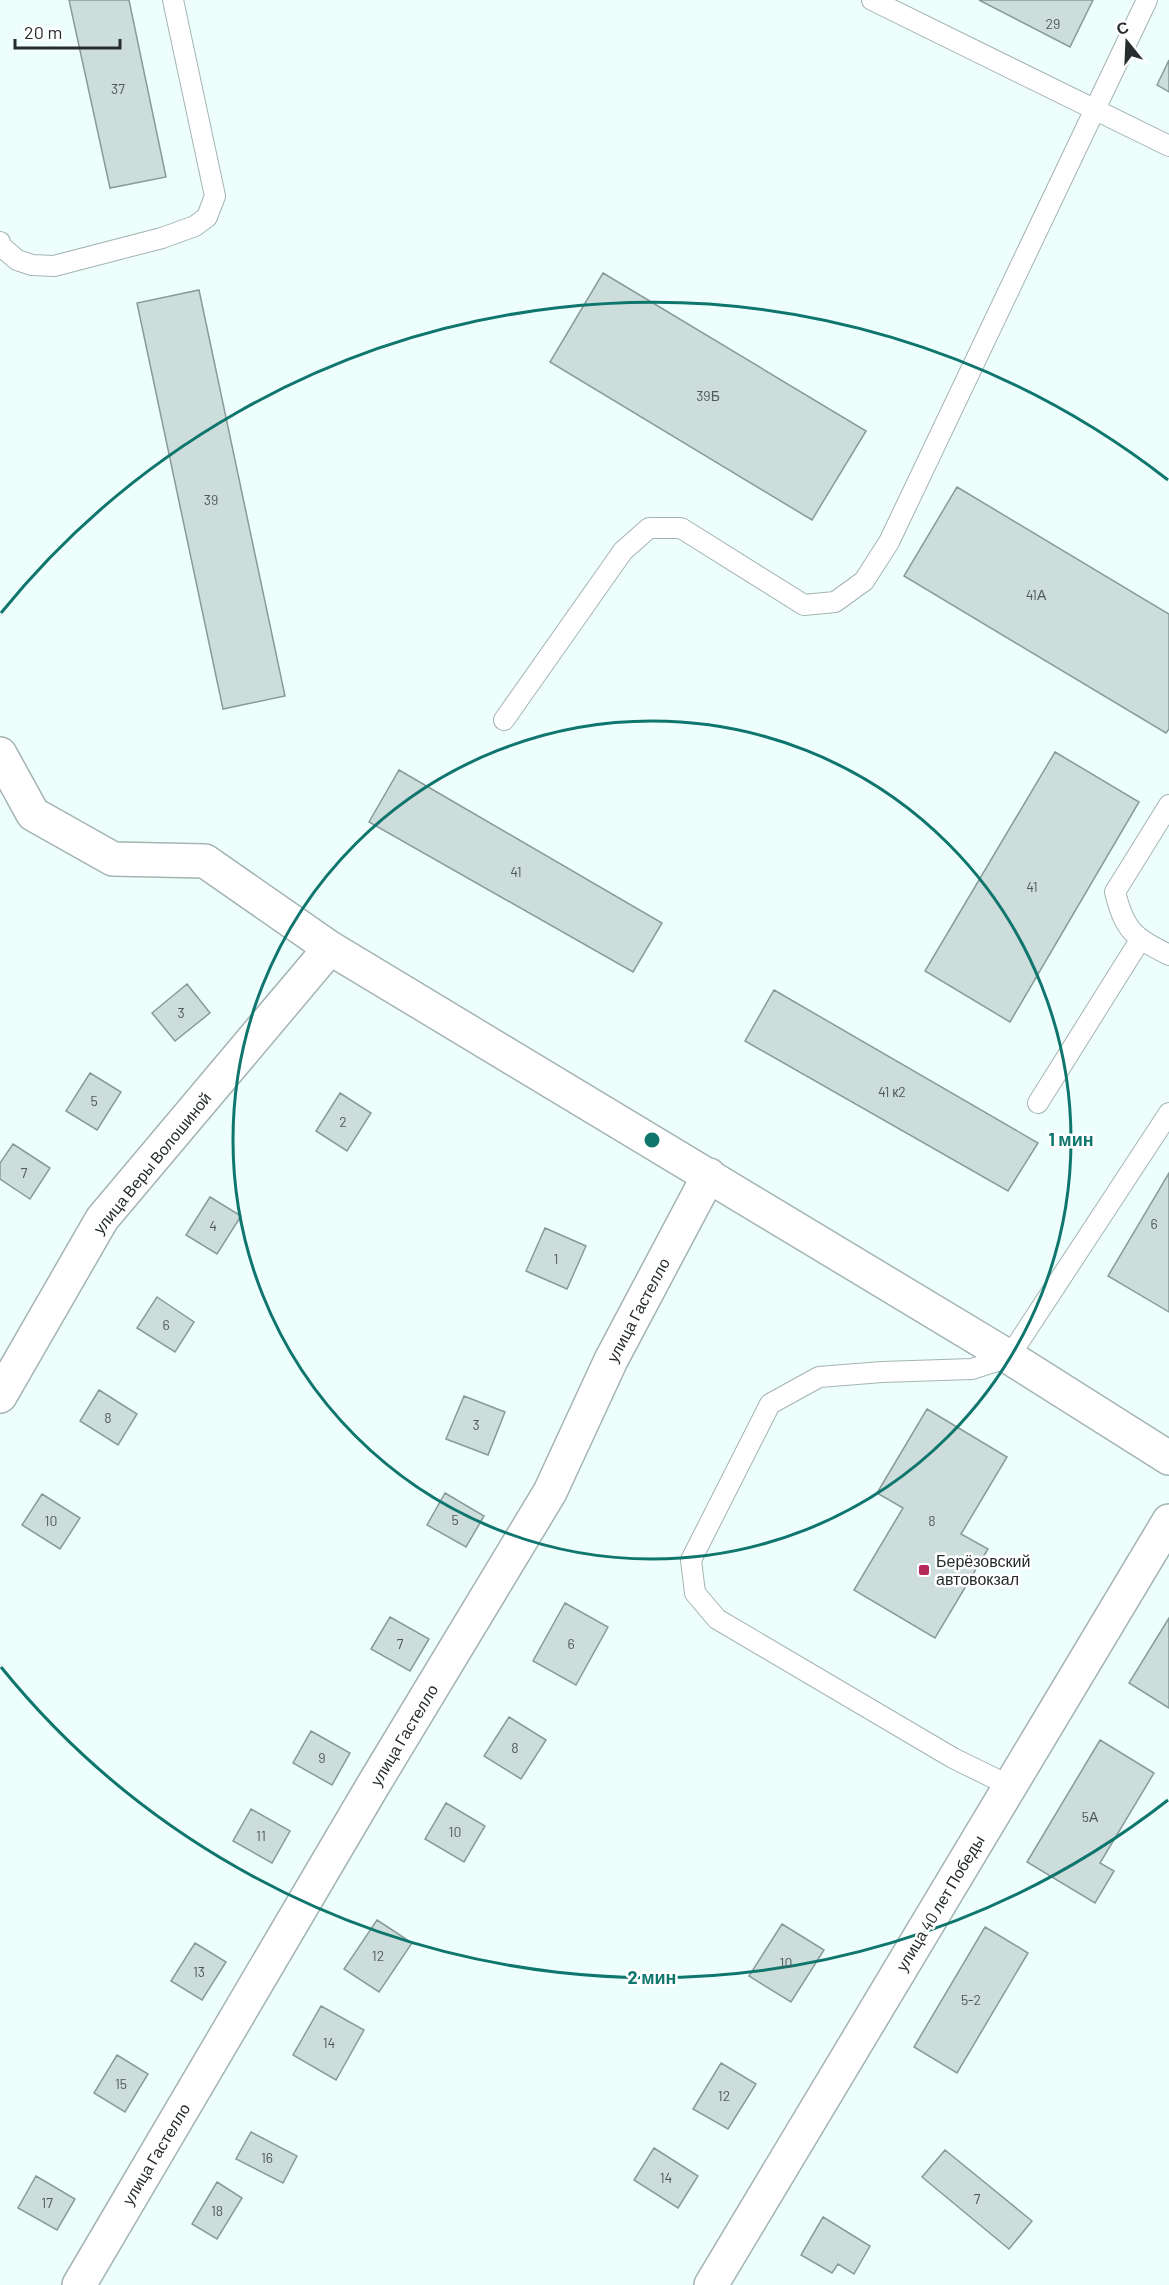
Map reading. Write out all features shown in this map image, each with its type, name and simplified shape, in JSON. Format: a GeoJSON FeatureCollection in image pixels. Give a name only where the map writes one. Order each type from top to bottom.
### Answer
{"type":"FeatureCollection","features":[{"type":"Feature","properties":{"kind":"street"},"geometry":{"type":"LineString","coordinates":[[0,754],[33,814],[113,859],[205,861],[330,948],[1009,1357],[1169,1458]]}},
{"type":"Feature","properties":{"kind":"street","name":"улица Веры Волошиной"},"geometry":{"type":"LineString","coordinates":[[0,1396],[102,1219],[330,948]]}},
{"type":"Feature","properties":{"kind":"street","name":"улица Гастелло"},"geometry":{"type":"LineString","coordinates":[[79,2285],[366,1798],[550,1492],[611,1360],[709,1175]]}},
{"type":"Feature","properties":{"kind":"street","name":"улица 40 лет Победы"},"geometry":{"type":"LineString","coordinates":[[711,2285],[1169,1521]]}},
{"type":"Feature","properties":{"kind":"lane"},"geometry":{"type":"LineString","coordinates":[[0,242],[1,246],[17,260],[32,265],[54,266],[162,238],[195,226],[207,217],[215,196],[173,0]]}},
{"type":"Feature","properties":{"kind":"lane"},"geometry":{"type":"LineString","coordinates":[[872,0],[1169,146]]}},
{"type":"Feature","properties":{"kind":"lane"},"geometry":{"type":"LineString","coordinates":[[504,720],[623,551],[649,528],[681,528],[804,605],[835,602],[864,581],[889,542],[1147,0]]}},
{"type":"Feature","properties":{"kind":"lane"},"geometry":{"type":"LineString","coordinates":[[1169,804],[1115,892],[1121,917],[1140,940],[1169,955]]}},
{"type":"Feature","properties":{"kind":"lane"},"geometry":{"type":"LineString","coordinates":[[1038,1103],[1140,940]]}},
{"type":"Feature","properties":{"kind":"lane"},"geometry":{"type":"LineString","coordinates":[[1010,1786],[953,1758],[717,1619],[695,1593],[691,1560],[770,1404],[819,1377],[882,1372],[972,1370],[1009,1357],[1169,1113]]}},
{"type":"Feature","properties":{"kind":"building"},"geometry":{"type":"Polygon","coordinates":[[[69,0],[129,0],[166,177],[110,188],[69,0]]]}},
{"type":"Feature","properties":{"kind":"building"},"geometry":{"type":"Polygon","coordinates":[[[979,0],[1093,0],[1070,47],[979,0]]]}},
{"type":"Feature","properties":{"kind":"building"},"geometry":{"type":"Polygon","coordinates":[[[1169,60],[1169,92],[1157,85],[1169,60]]]}},
{"type":"Feature","properties":{"kind":"building"},"geometry":{"type":"Polygon","coordinates":[[[603,273],[866,431],[812,520],[550,362],[603,273]]]}},
{"type":"Feature","properties":{"kind":"building"},"geometry":{"type":"Polygon","coordinates":[[[199,290],[285,696],[223,709],[137,303],[199,290]]]}},
{"type":"Feature","properties":{"kind":"building"},"geometry":{"type":"Polygon","coordinates":[[[957,487],[1169,614],[1169,729],[1166,733],[904,576],[957,487]]]}},
{"type":"Feature","properties":{"kind":"building"},"geometry":{"type":"Polygon","coordinates":[[[1055,752],[1139,802],[1010,1022],[925,971],[1055,752]]]}},
{"type":"Feature","properties":{"kind":"building"},"geometry":{"type":"Polygon","coordinates":[[[399,770],[662,923],[633,972],[369,822],[399,770]]]}},
{"type":"Feature","properties":{"kind":"building"},"geometry":{"type":"Polygon","coordinates":[[[187,984],[210,1013],[175,1041],[152,1013],[187,984]]]}},
{"type":"Feature","properties":{"kind":"building"},"geometry":{"type":"Polygon","coordinates":[[[774,990],[1038,1143],[1008,1191],[745,1041],[774,990]]]}},
{"type":"Feature","properties":{"kind":"building"},"geometry":{"type":"Polygon","coordinates":[[[90,1073],[121,1092],[97,1130],[66,1111],[90,1073]]]}},
{"type":"Feature","properties":{"kind":"building"},"geometry":{"type":"Polygon","coordinates":[[[340,1093],[371,1113],[347,1151],[316,1131],[340,1093]]]}},
{"type":"Feature","properties":{"kind":"building"},"geometry":{"type":"Polygon","coordinates":[[[13,1144],[50,1168],[30,1199],[0,1179],[0,1163],[13,1144]]]}},
{"type":"Feature","properties":{"kind":"building"},"geometry":{"type":"Polygon","coordinates":[[[1169,1173],[1169,1312],[1108,1276],[1169,1173]]]}},
{"type":"Feature","properties":{"kind":"building"},"geometry":{"type":"Polygon","coordinates":[[[210,1197],[241,1216],[217,1254],[186,1235],[210,1197]]]}},
{"type":"Feature","properties":{"kind":"building"},"geometry":{"type":"Polygon","coordinates":[[[545,1228],[586,1246],[567,1289],[526,1271],[545,1228]]]}},
{"type":"Feature","properties":{"kind":"building"},"geometry":{"type":"Polygon","coordinates":[[[157,1297],[194,1322],[175,1352],[137,1328],[157,1297]]]}},
{"type":"Feature","properties":{"kind":"building"},"geometry":{"type":"Polygon","coordinates":[[[99,1390],[137,1414],[118,1445],[80,1421],[99,1390]]]}},
{"type":"Feature","properties":{"kind":"building"},"geometry":{"type":"Polygon","coordinates":[[[464,1396],[505,1412],[488,1455],[446,1439],[464,1396]]]}},
{"type":"Feature","properties":{"kind":"building"},"geometry":{"type":"Polygon","coordinates":[[[927,1409],[1007,1457],[961,1534],[988,1549],[935,1638],[854,1590],[903,1508],[877,1493],[927,1409]]]}},
{"type":"Feature","properties":{"kind":"building"},"geometry":{"type":"Polygon","coordinates":[[[445,1493],[484,1516],[466,1547],[427,1525],[445,1493]]]}},
{"type":"Feature","properties":{"kind":"building"},"geometry":{"type":"Polygon","coordinates":[[[42,1494],[80,1518],[60,1549],[22,1525],[42,1494]]]}},
{"type":"Feature","properties":{"kind":"building"},"geometry":{"type":"Polygon","coordinates":[[[565,1603],[608,1627],[576,1685],[533,1661],[565,1603]]]}},
{"type":"Feature","properties":{"kind":"building"},"geometry":{"type":"Polygon","coordinates":[[[390,1617],[429,1639],[410,1671],[371,1649],[390,1617]]]}},
{"type":"Feature","properties":{"kind":"building"},"geometry":{"type":"Polygon","coordinates":[[[1169,1618],[1169,1708],[1129,1683],[1169,1618]]]}},
{"type":"Feature","properties":{"kind":"building"},"geometry":{"type":"Polygon","coordinates":[[[509,1717],[546,1740],[521,1779],[484,1756],[509,1717]]]}},
{"type":"Feature","properties":{"kind":"building"},"geometry":{"type":"Polygon","coordinates":[[[311,1731],[350,1753],[332,1785],[293,1763],[311,1731]]]}},
{"type":"Feature","properties":{"kind":"building"},"geometry":{"type":"Polygon","coordinates":[[[1100,1740],[1154,1773],[1100,1863],[1114,1871],[1095,1903],[1027,1862],[1100,1740]]]}},
{"type":"Feature","properties":{"kind":"building"},"geometry":{"type":"Polygon","coordinates":[[[446,1803],[485,1826],[464,1862],[425,1839],[446,1803]]]}},
{"type":"Feature","properties":{"kind":"building"},"geometry":{"type":"Polygon","coordinates":[[[251,1809],[290,1831],[272,1863],[233,1841],[251,1809]]]}},
{"type":"Feature","properties":{"kind":"building"},"geometry":{"type":"Polygon","coordinates":[[[377,1920],[412,1943],[379,1992],[344,1969],[377,1920]]]}},
{"type":"Feature","properties":{"kind":"building"},"geometry":{"type":"Polygon","coordinates":[[[782,1924],[824,1950],[791,2002],[749,1976],[782,1924]]]}},
{"type":"Feature","properties":{"kind":"building"},"geometry":{"type":"Polygon","coordinates":[[[985,1927],[1028,1953],[957,2073],[914,2047],[985,1927]]]}},
{"type":"Feature","properties":{"kind":"building"},"geometry":{"type":"Polygon","coordinates":[[[195,1943],[226,1962],[202,2000],[171,1981],[195,1943]]]}},
{"type":"Feature","properties":{"kind":"building"},"geometry":{"type":"Polygon","coordinates":[[[321,2006],[364,2030],[336,2080],[293,2055],[321,2006]]]}},
{"type":"Feature","properties":{"kind":"building"},"geometry":{"type":"Polygon","coordinates":[[[117,2055],[148,2074],[125,2112],[94,2093],[117,2055]]]}},
{"type":"Feature","properties":{"kind":"building"},"geometry":{"type":"Polygon","coordinates":[[[721,2063],[756,2084],[728,2129],[693,2109],[721,2063]]]}},
{"type":"Feature","properties":{"kind":"building"},"geometry":{"type":"Polygon","coordinates":[[[251,2132],[297,2156],[283,2183],[236,2159],[251,2132]]]}},
{"type":"Feature","properties":{"kind":"building"},"geometry":{"type":"Polygon","coordinates":[[[654,2148],[698,2176],[678,2208],[634,2180],[654,2148]]]}},
{"type":"Feature","properties":{"kind":"building"},"geometry":{"type":"Polygon","coordinates":[[[945,2150],[1032,2221],[1009,2249],[922,2177],[945,2150]]]}},
{"type":"Feature","properties":{"kind":"building"},"geometry":{"type":"Polygon","coordinates":[[[36,2176],[75,2199],[57,2230],[18,2208],[36,2176]]]}},
{"type":"Feature","properties":{"kind":"building"},"geometry":{"type":"Polygon","coordinates":[[[217,2182],[242,2198],[217,2239],[192,2224],[217,2182]]]}},
{"type":"Feature","properties":{"kind":"building"},"geometry":{"type":"Polygon","coordinates":[[[823,2217],[870,2246],[854,2274],[838,2264],[832,2273],[801,2255],[823,2217]]]}},
{"type":"Feature","properties":{"kind":"place","name":"Берёзовский автовокзал"},"geometry":{"type":"Point","coordinates":[924,1570]}}]}
